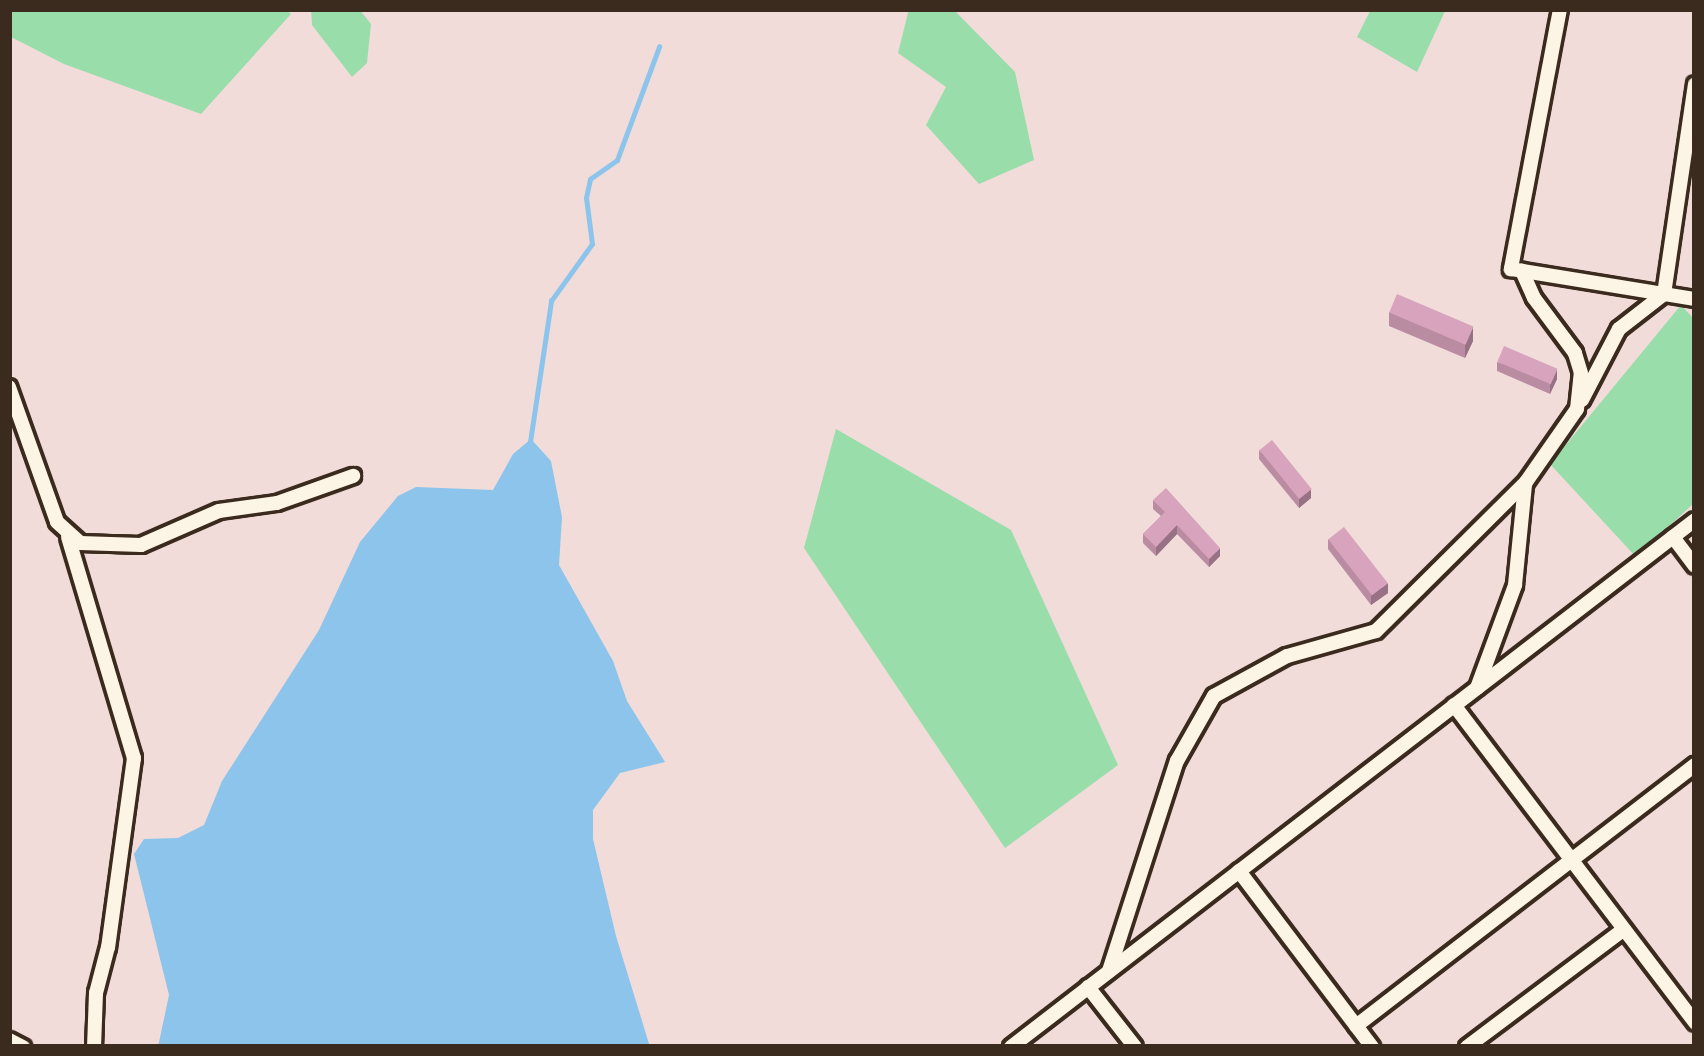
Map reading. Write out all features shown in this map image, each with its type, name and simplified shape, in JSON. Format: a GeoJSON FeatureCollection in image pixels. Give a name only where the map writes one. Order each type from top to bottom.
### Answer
{"type":"FeatureCollection","features":[{"type":"Feature","properties":{"kind":"street"},"geometry":{"type":"LineString","coordinates":[[1560,9],[1511,269],[1695,299]]}},
{"type":"Feature","properties":{"kind":"street"},"geometry":{"type":"LineString","coordinates":[[1109,971],[1177,761],[1214,696],[1287,656],[1376,631],[1526,482],[1577,409],[1619,329],[1664,294],[1690,155],[1695,84]]}},
{"type":"Feature","properties":{"kind":"street"},"geometry":{"type":"LineString","coordinates":[[1522,271],[1534,298],[1575,353],[1581,373],[1577,409]]}},
{"type":"Feature","properties":{"kind":"street"},"geometry":{"type":"LineString","coordinates":[[9,387],[57,522],[68,537],[134,758],[108,947],[96,993],[94,1047]]}},
{"type":"Feature","properties":{"kind":"street"},"geometry":{"type":"LineString","coordinates":[[68,537],[80,543],[142,545],[219,512],[277,502],[353,476]]}},
{"type":"Feature","properties":{"kind":"street"},"geometry":{"type":"LineString","coordinates":[[1477,688],[1515,585],[1526,482]]}},
{"type":"Feature","properties":{"kind":"street"},"geometry":{"type":"LineString","coordinates":[[1011,1047],[1695,520]]}},
{"type":"Feature","properties":{"kind":"street"},"geometry":{"type":"LineString","coordinates":[[1673,537],[1695,566]]}},
{"type":"Feature","properties":{"kind":"street"},"geometry":{"type":"LineString","coordinates":[[1454,705],[1695,1023]]}},
{"type":"Feature","properties":{"kind":"street"},"geometry":{"type":"LineString","coordinates":[[1356,1026],[1695,765]]}},
{"type":"Feature","properties":{"kind":"street"},"geometry":{"type":"LineString","coordinates":[[1239,871],[1372,1047]]}},
{"type":"Feature","properties":{"kind":"street"},"geometry":{"type":"LineString","coordinates":[[1467,1047],[1624,929]]}},
{"type":"Feature","properties":{"kind":"street"},"geometry":{"type":"LineString","coordinates":[[1088,987],[1135,1047]]}},
{"type":"Feature","properties":{"kind":"street"},"geometry":{"type":"LineString","coordinates":[[9,1040],[22,1047]]}},
{"type":"Feature","properties":{"kind":"green space"},"geometry":{"type":"Polygon","coordinates":[[[9,9],[285,9],[291,14],[201,114],[64,64],[9,36],[9,9]]]}},
{"type":"Feature","properties":{"kind":"green space"},"geometry":{"type":"Polygon","coordinates":[[[311,9],[359,9],[371,24],[367,63],[352,77],[312,25],[311,9]]]}},
{"type":"Feature","properties":{"kind":"green space"},"geometry":{"type":"Polygon","coordinates":[[[909,9],[953,9],[1015,72],[1034,160],[979,184],[926,125],[946,87],[898,53],[909,9]]]}},
{"type":"Feature","properties":{"kind":"green space"},"geometry":{"type":"Polygon","coordinates":[[[1371,9],[1446,9],[1417,72],[1357,37],[1371,9]]]}},
{"type":"Feature","properties":{"kind":"green space"},"geometry":{"type":"Polygon","coordinates":[[[1681,305],[1695,320],[1695,502],[1636,557],[1550,464],[1681,305]]]}},
{"type":"Feature","properties":{"kind":"green space"},"geometry":{"type":"Polygon","coordinates":[[[836,429],[1011,530],[1118,765],[1005,848],[804,548],[836,429]]]}},
{"type":"Feature","properties":{"kind":"water"},"geometry":{"type":"Polygon","coordinates":[[[531,439],[551,461],[562,517],[559,565],[613,661],[627,701],[665,762],[620,773],[593,810],[593,839],[616,936],[650,1047],[158,1047],[169,995],[134,854],[144,839],[178,838],[204,825],[222,781],[319,630],[360,542],[398,496],[416,487],[493,490],[513,454],[531,439]]]}},
{"type":"Feature","properties":{"kind":"building"},"geometry":{"type":"Polygon","coordinates":[[[1397,294],[1473,326],[1466,345],[1389,312],[1397,294]]]}},
{"type":"Feature","properties":{"kind":"building"},"geometry":{"type":"Polygon","coordinates":[[[1504,346],[1557,369],[1551,384],[1497,362],[1504,346]]]}},
{"type":"Feature","properties":{"kind":"building"},"geometry":{"type":"Polygon","coordinates":[[[1272,440],[1312,489],[1299,499],[1260,450],[1272,440]]]}},
{"type":"Feature","properties":{"kind":"building"},"geometry":{"type":"Polygon","coordinates":[[[1166,488],[1220,548],[1209,559],[1177,525],[1156,547],[1143,534],[1165,512],[1153,500],[1166,488]]]}},
{"type":"Feature","properties":{"kind":"building"},"geometry":{"type":"Polygon","coordinates":[[[1344,527],[1388,583],[1372,595],[1328,539],[1344,527]]]}},
{"type":"Feature","properties":{"kind":"waterway"},"geometry":{"type":"LineString","coordinates":[[530,442],[551,301],[592,244],[586,198],[590,179],[617,160],[659,47]]}}]}
